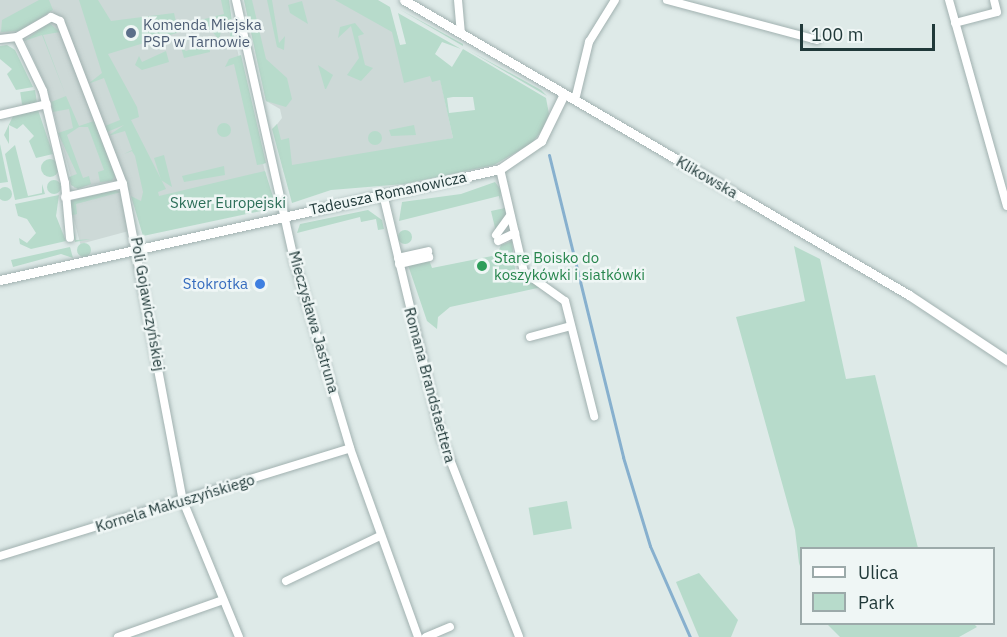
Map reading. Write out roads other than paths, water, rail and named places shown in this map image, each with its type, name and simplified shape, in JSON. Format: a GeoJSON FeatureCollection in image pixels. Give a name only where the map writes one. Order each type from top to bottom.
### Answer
{"type":"FeatureCollection","features":[{"type":"Feature","properties":{"kind":"street","name":"Mieczysława Jastruna"},"geometry":{"type":"LineString","coordinates":[[236,0],[285,216],[350,448],[418,637]]}},
{"type":"Feature","properties":{"kind":"street","name":"Klikowska"},"geometry":{"type":"LineString","coordinates":[[404,0],[909,295],[1007,360]]}},
{"type":"Feature","properties":{"kind":"street"},"geometry":{"type":"LineString","coordinates":[[458,0],[460,33]]}},
{"type":"Feature","properties":{"kind":"street"},"geometry":{"type":"LineString","coordinates":[[575,100],[589,42],[615,0]]}},
{"type":"Feature","properties":{"kind":"street"},"geometry":{"type":"LineString","coordinates":[[668,0],[817,40]]}},
{"type":"Feature","properties":{"kind":"street"},"geometry":{"type":"LineString","coordinates":[[949,0],[1007,206]]}},
{"type":"Feature","properties":{"kind":"street"},"geometry":{"type":"LineString","coordinates":[[955,23],[997,12],[994,0]]}},
{"type":"Feature","properties":{"kind":"street","name":"Poli Gojawiczyńskiej"},"geometry":{"type":"LineString","coordinates":[[17,37],[51,17],[60,21],[123,184],[137,248],[183,501],[239,637]]}},
{"type":"Feature","properties":{"kind":"street"},"geometry":{"type":"LineString","coordinates":[[0,39],[17,37],[47,104],[65,196],[70,238]]}},
{"type":"Feature","properties":{"kind":"street","name":"Tadeusza Romanowicza"},"geometry":{"type":"LineString","coordinates":[[0,280],[500,169],[541,141],[564,94]]}},
{"type":"Feature","properties":{"kind":"street"},"geometry":{"type":"LineString","coordinates":[[0,115],[47,104]]}},
{"type":"Feature","properties":{"kind":"street"},"geometry":{"type":"LineString","coordinates":[[500,169],[524,272],[559,294],[571,326],[594,416]]}},
{"type":"Feature","properties":{"kind":"street"},"geometry":{"type":"LineString","coordinates":[[65,196],[123,184]]}},
{"type":"Feature","properties":{"kind":"street","name":"Romana Brandstaettera"},"geometry":{"type":"LineString","coordinates":[[383,194],[442,439],[519,637]]}},
{"type":"Feature","properties":{"kind":"street"},"geometry":{"type":"LineString","coordinates":[[511,214],[503,234],[497,238],[515,233]]}},
{"type":"Feature","properties":{"kind":"street"},"geometry":{"type":"LineString","coordinates":[[398,261],[429,254]]}},
{"type":"Feature","properties":{"kind":"street"},"geometry":{"type":"LineString","coordinates":[[530,337],[571,326]]}},
{"type":"Feature","properties":{"kind":"street","name":"Kornela Makuszyńskiego"},"geometry":{"type":"LineString","coordinates":[[0,556],[350,448]]}},
{"type":"Feature","properties":{"kind":"street"},"geometry":{"type":"LineString","coordinates":[[286,581],[380,536]]}},
{"type":"Feature","properties":{"kind":"street"},"geometry":{"type":"LineString","coordinates":[[118,637],[222,600]]}},
{"type":"Feature","properties":{"kind":"street"},"geometry":{"type":"LineString","coordinates":[[426,637],[450,627]]}},
{"type":"Feature","properties":{"kind":"waterway"},"geometry":{"type":"LineString","coordinates":[[549,155],[623,457],[650,546],[690,637]]}},
{"type":"Feature","properties":{"kind":"place","name":"Komenda Miejska PSP w Tarnowie"},"geometry":{"type":"Point","coordinates":[131,33]}},
{"type":"Feature","properties":{"kind":"place","name":"Stare Boisko do koszykówki i siatkówki"},"geometry":{"type":"Point","coordinates":[482,266]}},
{"type":"Feature","properties":{"kind":"place","name":"Stokrotka"},"geometry":{"type":"Point","coordinates":[260,284]}},
{"type":"Feature","properties":{"kind":"park label","name":"Skwer Europejski"},"geometry":{"type":"Point","coordinates":[228,203]}}]}
